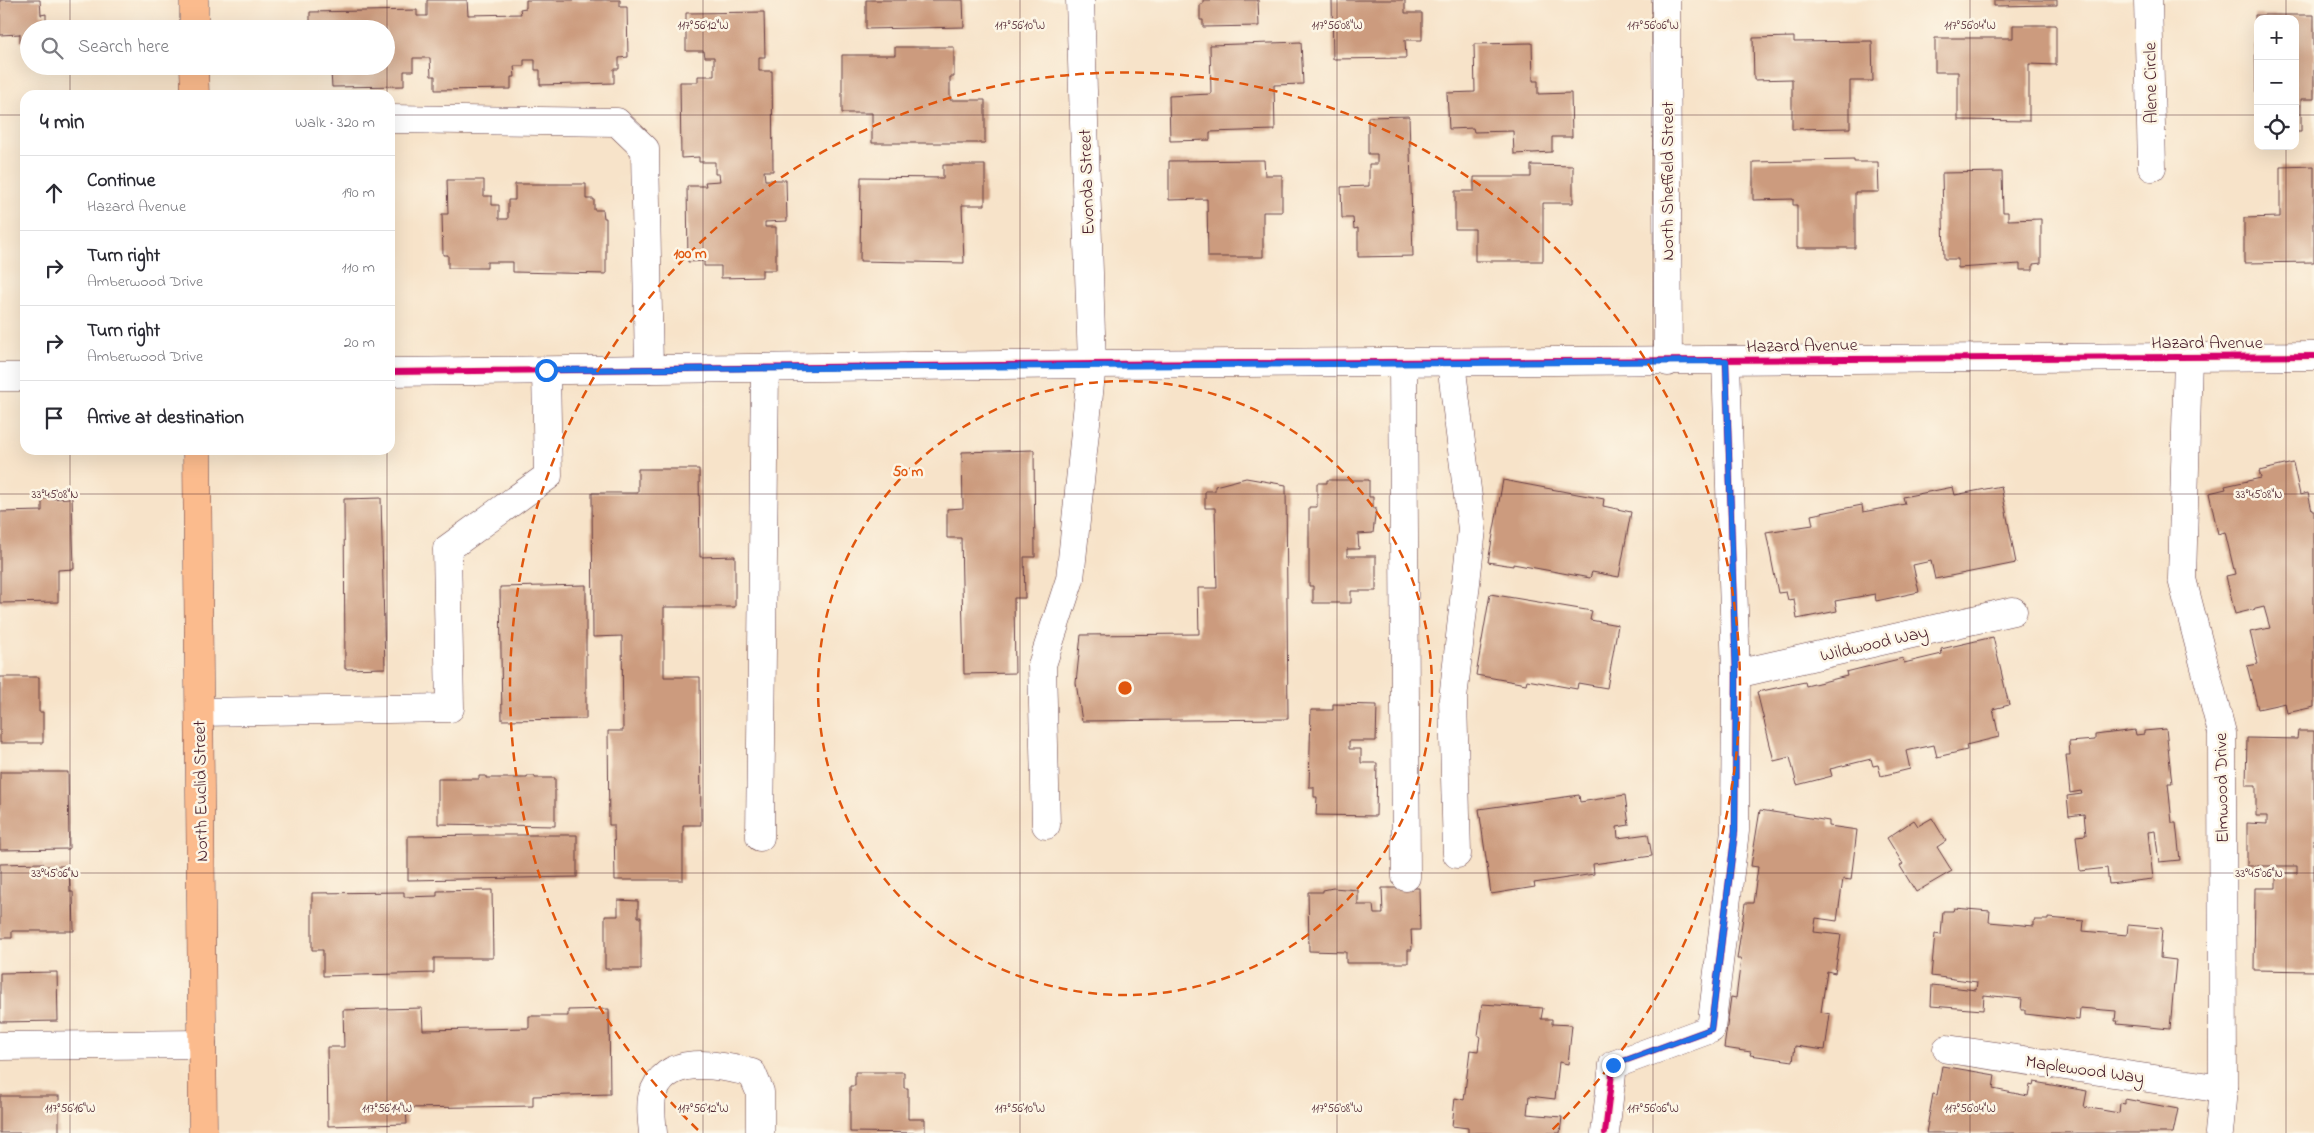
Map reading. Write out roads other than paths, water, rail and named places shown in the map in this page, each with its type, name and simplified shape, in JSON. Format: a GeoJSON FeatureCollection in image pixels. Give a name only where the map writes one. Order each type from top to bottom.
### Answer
{"type":"FeatureCollection","features":[{"type":"Feature","properties":{"kind":"main road"},"geometry":{"type":"LineString","coordinates":[[194,0],[194,20]]}},
{"type":"Feature","properties":{"kind":"main road"},"geometry":{"type":"LineString","coordinates":[[194,75],[195,90]]}},
{"type":"Feature","properties":{"kind":"main road","name":"North Euclid Street"},"geometry":{"type":"LineString","coordinates":[[197,455],[203,1133]]}},
{"type":"Feature","properties":{"kind":"street","name":"Evonda Street"},"geometry":{"type":"LineString","coordinates":[[1046,825],[1042,665],[1070,579],[1092,364],[1080,0]]}},
{"type":"Feature","properties":{"kind":"street","name":"North Sheffield Street"},"geometry":{"type":"LineString","coordinates":[[1666,0],[1668,362]]}},
{"type":"Feature","properties":{"kind":"street","name":"Alene Circle"},"geometry":{"type":"LineString","coordinates":[[2148,0],[2152,167]]}},
{"type":"Feature","properties":{"kind":"street"},"geometry":{"type":"LineString","coordinates":[[395,119],[617,122],[638,142],[644,149],[648,369]]}},
{"type":"Feature","properties":{"kind":"street","name":"Hazard Avenue"},"geometry":{"type":"LineString","coordinates":[[395,372],[1092,364],[1668,362],[2314,356]]}},
{"type":"Feature","properties":{"kind":"street","name":"Elmwood Drive"},"geometry":{"type":"LineString","coordinates":[[2188,357],[2182,579],[2222,733],[2223,1090],[2219,1133]]}},
{"type":"Feature","properties":{"kind":"street"},"geometry":{"type":"LineString","coordinates":[[1605,1133],[1613,1065],[1711,1029],[1735,831],[1736,674],[1726,361]]}},
{"type":"Feature","properties":{"kind":"street"},"geometry":{"type":"LineString","coordinates":[[1404,363],[1406,877]]}},
{"type":"Feature","properties":{"kind":"street"},"geometry":{"type":"LineString","coordinates":[[1451,363],[1472,530],[1453,699],[1457,854]]}},
{"type":"Feature","properties":{"kind":"street"},"geometry":{"type":"LineString","coordinates":[[760,837],[765,368]]}},
{"type":"Feature","properties":{"kind":"street"},"geometry":{"type":"LineString","coordinates":[[200,712],[450,708],[447,549],[548,476],[546,370]]}},
{"type":"Feature","properties":{"kind":"street"},"geometry":{"type":"LineString","coordinates":[[0,377],[20,376]]}},
{"type":"Feature","properties":{"kind":"street","name":"Wildwood Way"},"geometry":{"type":"LineString","coordinates":[[1736,674],[2013,611]]}},
{"type":"Feature","properties":{"kind":"street"},"geometry":{"type":"LineString","coordinates":[[0,1046],[202,1044]]}},
{"type":"Feature","properties":{"kind":"street","name":"Maplewood Way"},"geometry":{"type":"LineString","coordinates":[[1947,1049],[2223,1090]]}},
{"type":"Feature","properties":{"kind":"street"},"geometry":{"type":"LineString","coordinates":[[652,1133],[652,1098],[663,1075],[673,1068],[720,1064],[752,1073],[760,1092],[760,1133]]}}]}
